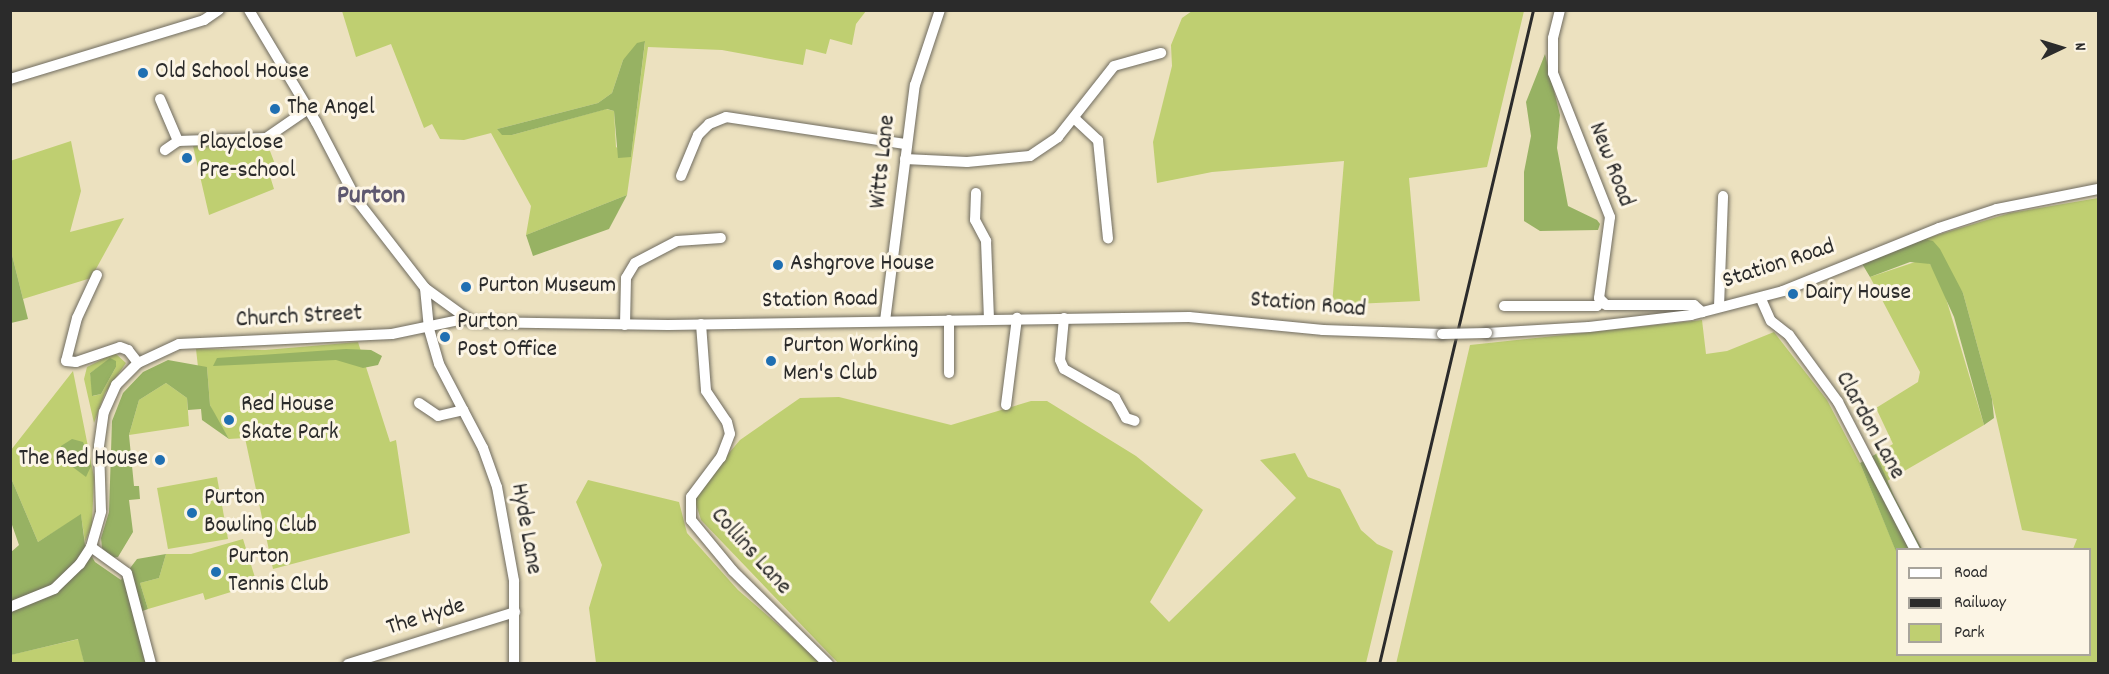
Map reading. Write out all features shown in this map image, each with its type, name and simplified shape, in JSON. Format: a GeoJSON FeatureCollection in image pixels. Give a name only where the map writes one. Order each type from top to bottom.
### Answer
{"type":"FeatureCollection","features":[{"type":"Feature","properties":{"kind":"street"},"geometry":{"type":"LineString","coordinates":[[10,79],[204,20],[219,10]]}},
{"type":"Feature","properties":{"kind":"street"},"geometry":{"type":"LineString","coordinates":[[249,10],[308,109],[356,199],[425,288],[464,319]]}},
{"type":"Feature","properties":{"kind":"street","name":"Witts Lane"},"geometry":{"type":"LineString","coordinates":[[885,321],[905,144],[920,63],[940,10]]}},
{"type":"Feature","properties":{"kind":"street","name":"New Road"},"geometry":{"type":"LineString","coordinates":[[1560,10],[1553,38],[1553,73],[1610,217],[1598,295],[1601,302]]}},
{"type":"Feature","properties":{"kind":"street"},"geometry":{"type":"LineString","coordinates":[[905,159],[967,162],[1023,158],[1058,137],[1114,66],[1161,53]]}},
{"type":"Feature","properties":{"kind":"street"},"geometry":{"type":"LineString","coordinates":[[160,99],[178,141]]}},
{"type":"Feature","properties":{"kind":"street"},"geometry":{"type":"LineString","coordinates":[[165,150],[178,141],[266,138],[308,109]]}},
{"type":"Feature","properties":{"kind":"street"},"geometry":{"type":"LineString","coordinates":[[681,176],[698,135],[722,118],[905,144]]}},
{"type":"Feature","properties":{"kind":"street"},"geometry":{"type":"LineString","coordinates":[[1074,118],[1098,140],[1108,238]]}},
{"type":"Feature","properties":{"kind":"street","name":"Station Road"},"geometry":{"type":"LineString","coordinates":[[464,319],[492,324],[625,325],[1205,317],[1323,330],[1442,334],[1608,326],[1702,312],[1761,298],[1965,219],[2020,203],[2098,189]]}},
{"type":"Feature","properties":{"kind":"street"},"geometry":{"type":"LineString","coordinates":[[976,193],[975,220],[986,241],[989,319]]}},
{"type":"Feature","properties":{"kind":"street"},"geometry":{"type":"LineString","coordinates":[[1719,307],[1723,196]]}},
{"type":"Feature","properties":{"kind":"street"},"geometry":{"type":"LineString","coordinates":[[625,325],[626,278],[635,263],[677,241],[721,238]]}},
{"type":"Feature","properties":{"kind":"street"},"geometry":{"type":"LineString","coordinates":[[97,275],[77,318],[66,361],[76,362],[120,347],[128,350],[138,363]]}},
{"type":"Feature","properties":{"kind":"street","name":"Hyde Lane"},"geometry":{"type":"LineString","coordinates":[[425,288],[429,329],[439,364],[483,448],[497,487],[512,567],[515,612],[514,663]]}},
{"type":"Feature","properties":{"kind":"street","name":"Clardon Lane"},"geometry":{"type":"LineString","coordinates":[[1761,298],[1771,321],[1789,335],[1838,402],[1914,548]]}},
{"type":"Feature","properties":{"kind":"street"},"geometry":{"type":"LineString","coordinates":[[1504,306],[1597,306],[1601,302],[1606,305],[1694,305],[1702,312]]}},
{"type":"Feature","properties":{"kind":"street"},"geometry":{"type":"LineString","coordinates":[[1006,405],[1017,318]]}},
{"type":"Feature","properties":{"kind":"street"},"geometry":{"type":"LineString","coordinates":[[1064,318],[1060,360],[1064,369],[1115,398],[1126,418],[1135,421]]}},
{"type":"Feature","properties":{"kind":"street","name":"Church Street"},"geometry":{"type":"LineString","coordinates":[[10,607],[54,589],[80,564],[91,547],[101,511],[99,446],[104,411],[116,385],[138,363],[183,344],[330,339],[429,329],[464,319]]}},
{"type":"Feature","properties":{"kind":"street"},"geometry":{"type":"LineString","coordinates":[[949,320],[949,373]]}},
{"type":"Feature","properties":{"kind":"street","name":"Collins Lane"},"geometry":{"type":"LineString","coordinates":[[700,324],[706,391],[727,422],[730,434],[721,457],[691,496],[692,520],[733,571],[828,663]]}},
{"type":"Feature","properties":{"kind":"street"},"geometry":{"type":"LineString","coordinates":[[419,402],[427,412],[438,416],[463,410]]}},
{"type":"Feature","properties":{"kind":"street"},"geometry":{"type":"LineString","coordinates":[[91,547],[127,573],[151,663]]}},
{"type":"Feature","properties":{"kind":"street","name":"The Hyde"},"geometry":{"type":"LineString","coordinates":[[348,663],[515,612]]}},
{"type":"Feature","properties":{"kind":"green space"},"geometry":{"type":"Polygon","coordinates":[[[342,11],[866,11],[856,24],[852,45],[830,39],[826,54],[806,49],[803,65],[722,50],[648,47],[627,195],[526,235],[531,206],[491,133],[464,140],[440,139],[432,124],[424,128],[391,44],[356,57],[342,11]],[[645,42],[623,60],[612,93],[598,103],[497,129],[512,135],[606,109],[614,111],[616,147],[631,157],[645,42]]]}},
{"type":"Feature","properties":{"kind":"green space"},"geometry":{"type":"Polygon","coordinates":[[[1192,11],[1524,11],[1487,167],[1409,178],[1420,301],[1332,305],[1344,161],[1212,172],[1157,183],[1153,142],[1172,66],[1171,45],[1182,18],[1192,11]]]}},
{"type":"Feature","properties":{"kind":"green space"},"geometry":{"type":"Polygon","coordinates":[[[645,41],[631,157],[618,158],[614,111],[607,109],[512,135],[502,135],[497,129],[598,103],[612,93],[623,60],[637,43],[645,41]]]}},
{"type":"Feature","properties":{"kind":"green space"},"geometry":{"type":"Polygon","coordinates":[[[1545,54],[1560,115],[1557,148],[1568,206],[1597,220],[1600,224],[1598,230],[1540,231],[1524,221],[1524,172],[1531,136],[1526,102],[1545,54]]]}},
{"type":"Feature","properties":{"kind":"green space"},"geometry":{"type":"Polygon","coordinates":[[[71,141],[81,191],[70,232],[124,218],[91,278],[23,299],[11,251],[10,161],[71,141]]]}},
{"type":"Feature","properties":{"kind":"green space"},"geometry":{"type":"Polygon","coordinates":[[[267,143],[278,172],[270,176],[274,189],[209,215],[193,146],[267,143]]]}},
{"type":"Feature","properties":{"kind":"green space"},"geometry":{"type":"Polygon","coordinates":[[[627,195],[609,229],[533,256],[526,235],[627,195]]]}},
{"type":"Feature","properties":{"kind":"green space"},"geometry":{"type":"Polygon","coordinates":[[[2098,198],[2098,663],[1396,664],[1470,345],[1702,320],[1706,354],[1727,351],[1774,332],[1827,400],[1860,463],[1896,551],[1896,656],[2091,656],[2091,548],[2073,548],[2077,539],[2022,530],[1992,399],[1963,293],[1924,239],[2010,213],[2098,198]]]}},
{"type":"Feature","properties":{"kind":"green space"},"geometry":{"type":"Polygon","coordinates":[[[1924,239],[1933,241],[1940,249],[1963,293],[1992,399],[1994,418],[1984,425],[1954,317],[1930,264],[1910,262],[1870,277],[1861,262],[1924,239]]]}},
{"type":"Feature","properties":{"kind":"green space"},"geometry":{"type":"Polygon","coordinates":[[[11,251],[28,319],[10,323],[11,251]]]}},
{"type":"Feature","properties":{"kind":"green space"},"geometry":{"type":"Polygon","coordinates":[[[1921,260],[1930,264],[1942,285],[1984,425],[1887,481],[1876,454],[1893,444],[1876,408],[1918,382],[1920,372],[1870,277],[1921,260]]]}},
{"type":"Feature","properties":{"kind":"green space"},"geometry":{"type":"Polygon","coordinates":[[[358,342],[390,442],[396,440],[410,533],[273,569],[245,438],[229,439],[216,418],[210,405],[207,367],[198,367],[196,349],[265,350],[358,342]]]}},
{"type":"Feature","properties":{"kind":"green space"},"geometry":{"type":"Polygon","coordinates":[[[346,349],[371,350],[382,356],[378,365],[363,368],[336,360],[213,366],[217,358],[346,349]]]}},
{"type":"Feature","properties":{"kind":"green space"},"geometry":{"type":"Polygon","coordinates":[[[115,353],[126,363],[105,393],[94,423],[84,379],[87,367],[115,353]],[[110,359],[90,373],[93,396],[101,394],[116,367],[110,359]]]}},
{"type":"Feature","properties":{"kind":"green space"},"geometry":{"type":"Polygon","coordinates":[[[110,358],[116,361],[116,367],[101,394],[92,396],[90,373],[110,358]]]}},
{"type":"Feature","properties":{"kind":"green space"},"geometry":{"type":"Polygon","coordinates":[[[168,360],[207,367],[210,405],[229,439],[202,420],[201,409],[188,410],[187,398],[166,383],[139,400],[129,435],[134,486],[139,486],[140,499],[129,500],[133,532],[118,557],[111,558],[102,548],[101,538],[109,512],[112,421],[123,393],[143,372],[168,360]]]}},
{"type":"Feature","properties":{"kind":"green space"},"geometry":{"type":"Polygon","coordinates":[[[73,371],[94,477],[92,525],[85,542],[81,515],[38,542],[11,478],[11,450],[73,371]]]}},
{"type":"Feature","properties":{"kind":"green space"},"geometry":{"type":"Polygon","coordinates":[[[166,383],[187,398],[189,426],[129,435],[139,400],[166,383]]]}},
{"type":"Feature","properties":{"kind":"green space"},"geometry":{"type":"Polygon","coordinates":[[[839,397],[951,425],[1031,401],[1047,401],[1136,456],[1203,510],[1150,602],[1169,622],[1296,498],[1260,460],[1295,453],[1308,477],[1340,489],[1361,530],[1377,544],[1393,551],[1366,663],[838,663],[701,520],[695,501],[702,485],[740,440],[800,398],[839,397]]]}},
{"type":"Feature","properties":{"kind":"green space"},"geometry":{"type":"Polygon","coordinates":[[[72,439],[83,442],[87,451],[91,466],[86,477],[62,459],[61,446],[72,439]]]}},
{"type":"Feature","properties":{"kind":"green space"},"geometry":{"type":"Polygon","coordinates":[[[1876,454],[1894,496],[1921,548],[1896,548],[1896,551],[1860,463],[1876,454]]]}},
{"type":"Feature","properties":{"kind":"green space","name":"Purton Bowling Club"},"geometry":{"type":"Polygon","coordinates":[[[217,477],[228,539],[168,549],[157,488],[217,477]]]}},
{"type":"Feature","properties":{"kind":"green space"},"geometry":{"type":"Polygon","coordinates":[[[11,478],[38,542],[81,514],[85,545],[95,562],[121,580],[137,559],[166,554],[159,578],[140,583],[148,609],[134,614],[147,663],[84,663],[78,639],[11,655],[10,553],[19,545],[11,522],[11,478]]]}},
{"type":"Feature","properties":{"kind":"green space"},"geometry":{"type":"Polygon","coordinates":[[[588,480],[679,502],[687,533],[738,590],[822,663],[596,663],[589,608],[602,565],[576,502],[588,480]]]}},
{"type":"Feature","properties":{"kind":"green space","name":"Purton Tennis Club"},"geometry":{"type":"Polygon","coordinates":[[[243,539],[257,584],[205,600],[203,593],[148,609],[140,583],[159,578],[166,554],[191,554],[243,539]]]}},
{"type":"Feature","properties":{"kind":"green space"},"geometry":{"type":"Polygon","coordinates":[[[79,639],[84,663],[11,663],[10,655],[79,639]]]}},
{"type":"Feature","properties":{"kind":"railway"},"geometry":{"type":"LineString","coordinates":[[1379,664],[1533,10]]}},
{"type":"Feature","properties":{"kind":"place","name":"Old School House"},"geometry":{"type":"Point","coordinates":[143,73]}},
{"type":"Feature","properties":{"kind":"place","name":"The Angel"},"geometry":{"type":"Point","coordinates":[275,109]}},
{"type":"Feature","properties":{"kind":"place","name":"Playclose Pre-school"},"geometry":{"type":"Point","coordinates":[187,158]}},
{"type":"Feature","properties":{"kind":"place","name":"Ashgrove House"},"geometry":{"type":"Point","coordinates":[778,265]}},
{"type":"Feature","properties":{"kind":"place","name":"Purton Museum"},"geometry":{"type":"Point","coordinates":[466,287]}},
{"type":"Feature","properties":{"kind":"place","name":"Dairy House"},"geometry":{"type":"Point","coordinates":[1793,294]}},
{"type":"Feature","properties":{"kind":"place","name":"Purton Post Office"},"geometry":{"type":"Point","coordinates":[445,337]}},
{"type":"Feature","properties":{"kind":"place","name":"Purton Working Men's Club"},"geometry":{"type":"Point","coordinates":[771,361]}},
{"type":"Feature","properties":{"kind":"place","name":"Red House Skate Park"},"geometry":{"type":"Point","coordinates":[229,420]}},
{"type":"Feature","properties":{"kind":"place","name":"The Red House"},"geometry":{"type":"Point","coordinates":[160,460]}},
{"type":"Feature","properties":{"kind":"place","name":"Purton Bowling Club"},"geometry":{"type":"Point","coordinates":[192,513]}},
{"type":"Feature","properties":{"kind":"place","name":"Purton Tennis Club"},"geometry":{"type":"Point","coordinates":[216,572]}},
{"type":"Feature","properties":{"kind":"district","name":"Purton"},"geometry":{"type":"Point","coordinates":[371,197]}}]}
